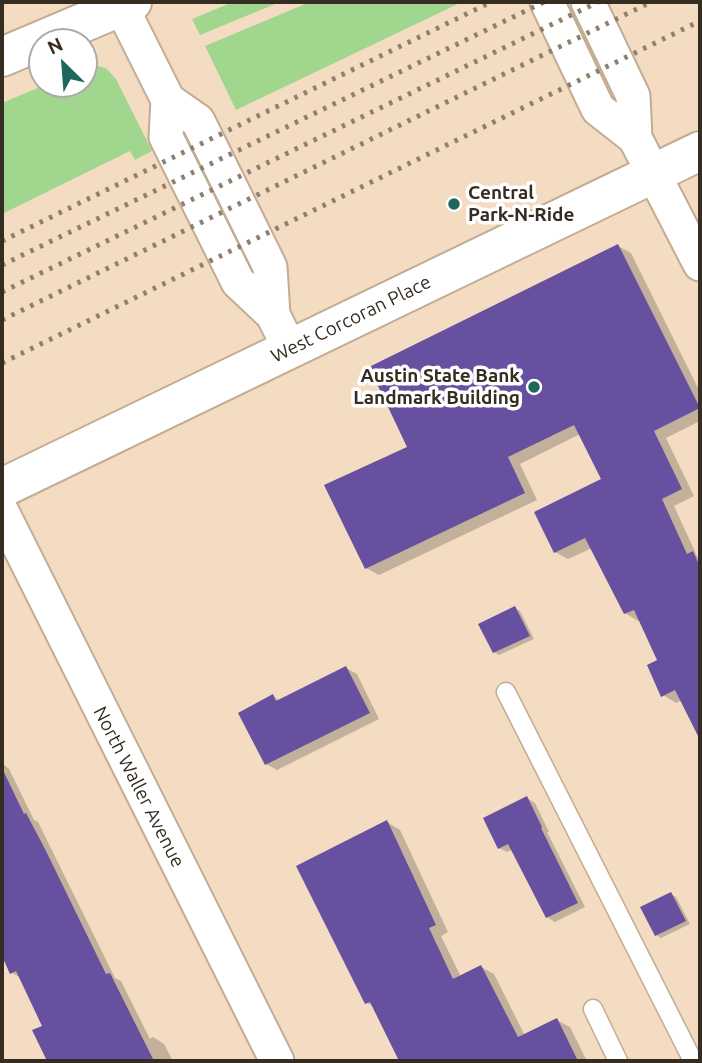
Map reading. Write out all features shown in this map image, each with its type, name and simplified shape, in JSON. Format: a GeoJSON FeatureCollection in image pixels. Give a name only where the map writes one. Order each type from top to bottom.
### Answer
{"type":"FeatureCollection","features":[{"type":"Feature","properties":{"kind":"street"},"geometry":{"type":"LineString","coordinates":[[547,2],[598,108],[635,138],[700,264]]}},
{"type":"Feature","properties":{"kind":"street"},"geometry":{"type":"LineString","coordinates":[[588,2],[633,96],[635,138]]}},
{"type":"Feature","properties":{"kind":"street"},"geometry":{"type":"LineString","coordinates":[[2,57],[124,3],[168,100],[166,137],[238,282],[273,315],[290,349]]}},
{"type":"Feature","properties":{"kind":"street","name":"West Corcoran Place"},"geometry":{"type":"LineString","coordinates":[[2,488],[700,151]]}},
{"type":"Feature","properties":{"kind":"street","name":"North Waller Avenue"},"geometry":{"type":"LineString","coordinates":[[2,512],[277,1061]]}},
{"type":"Feature","properties":{"kind":"lane"},"geometry":{"type":"LineString","coordinates":[[506,692],[693,1061]]}},
{"type":"Feature","properties":{"kind":"lane"},"geometry":{"type":"LineString","coordinates":[[593,1009],[618,1061]]}},
{"type":"Feature","properties":{"kind":"green space"},"geometry":{"type":"Polygon","coordinates":[[[233,2],[280,2],[200,35],[192,19],[233,2]]]}},
{"type":"Feature","properties":{"kind":"green space"},"geometry":{"type":"Polygon","coordinates":[[[310,2],[462,2],[236,110],[205,46],[310,2]]]}},
{"type":"Feature","properties":{"kind":"green space"},"geometry":{"type":"Polygon","coordinates":[[[98,66],[106,68],[116,79],[152,151],[135,160],[130,151],[2,214],[2,103],[28,92],[28,98],[98,98],[98,66]]]}},
{"type":"Feature","properties":{"kind":"building","name":"Austin State Bank Landmark Building"},"geometry":{"type":"Polygon","coordinates":[[[618,244],[700,408],[654,431],[682,489],[662,499],[687,554],[693,551],[700,567],[700,740],[675,690],[661,697],[647,665],[657,660],[634,610],[624,614],[585,538],[554,553],[534,512],[601,479],[574,425],[508,457],[525,493],[365,569],[324,485],[407,447],[369,367],[618,244]]]}},
{"type":"Feature","properties":{"kind":"building"},"geometry":{"type":"Polygon","coordinates":[[[515,606],[530,636],[493,653],[478,624],[515,606]]]}},
{"type":"Feature","properties":{"kind":"building"},"geometry":{"type":"Polygon","coordinates":[[[346,666],[370,713],[265,765],[238,713],[273,694],[276,701],[346,666]]]}},
{"type":"Feature","properties":{"kind":"building"},"geometry":{"type":"Polygon","coordinates":[[[2,768],[106,974],[110,973],[154,1061],[47,1061],[32,1030],[42,1026],[16,971],[10,974],[2,956],[2,768]]]}},
{"type":"Feature","properties":{"kind":"building"},"geometry":{"type":"Polygon","coordinates":[[[527,796],[578,903],[546,918],[508,844],[498,849],[483,818],[527,796]]]}},
{"type":"Feature","properties":{"kind":"building"},"geometry":{"type":"Polygon","coordinates":[[[387,820],[436,925],[429,928],[453,979],[481,965],[518,1037],[557,1018],[578,1061],[399,1061],[370,1002],[365,1004],[296,866],[387,820]]]}},
{"type":"Feature","properties":{"kind":"building"},"geometry":{"type":"Polygon","coordinates":[[[671,892],[686,921],[655,936],[640,907],[671,892]]]}},
{"type":"Feature","properties":{"kind":"railway"},"geometry":{"type":"LineString","coordinates":[[2,241],[491,2]]}},
{"type":"Feature","properties":{"kind":"railway"},"geometry":{"type":"LineString","coordinates":[[2,265],[544,2]]}},
{"type":"Feature","properties":{"kind":"railway"},"geometry":{"type":"LineString","coordinates":[[2,292],[598,2]]}},
{"type":"Feature","properties":{"kind":"railway"},"geometry":{"type":"LineString","coordinates":[[2,320],[651,2]]}},
{"type":"Feature","properties":{"kind":"railway"},"geometry":{"type":"LineString","coordinates":[[2,363],[700,21]]}},
{"type":"Feature","properties":{"kind":"place","name":"Central Park-N-Ride"},"geometry":{"type":"Point","coordinates":[454,204]}},
{"type":"Feature","properties":{"kind":"place","name":"Austin State Bank Landmark Building"},"geometry":{"type":"Point","coordinates":[534,387]}}]}
